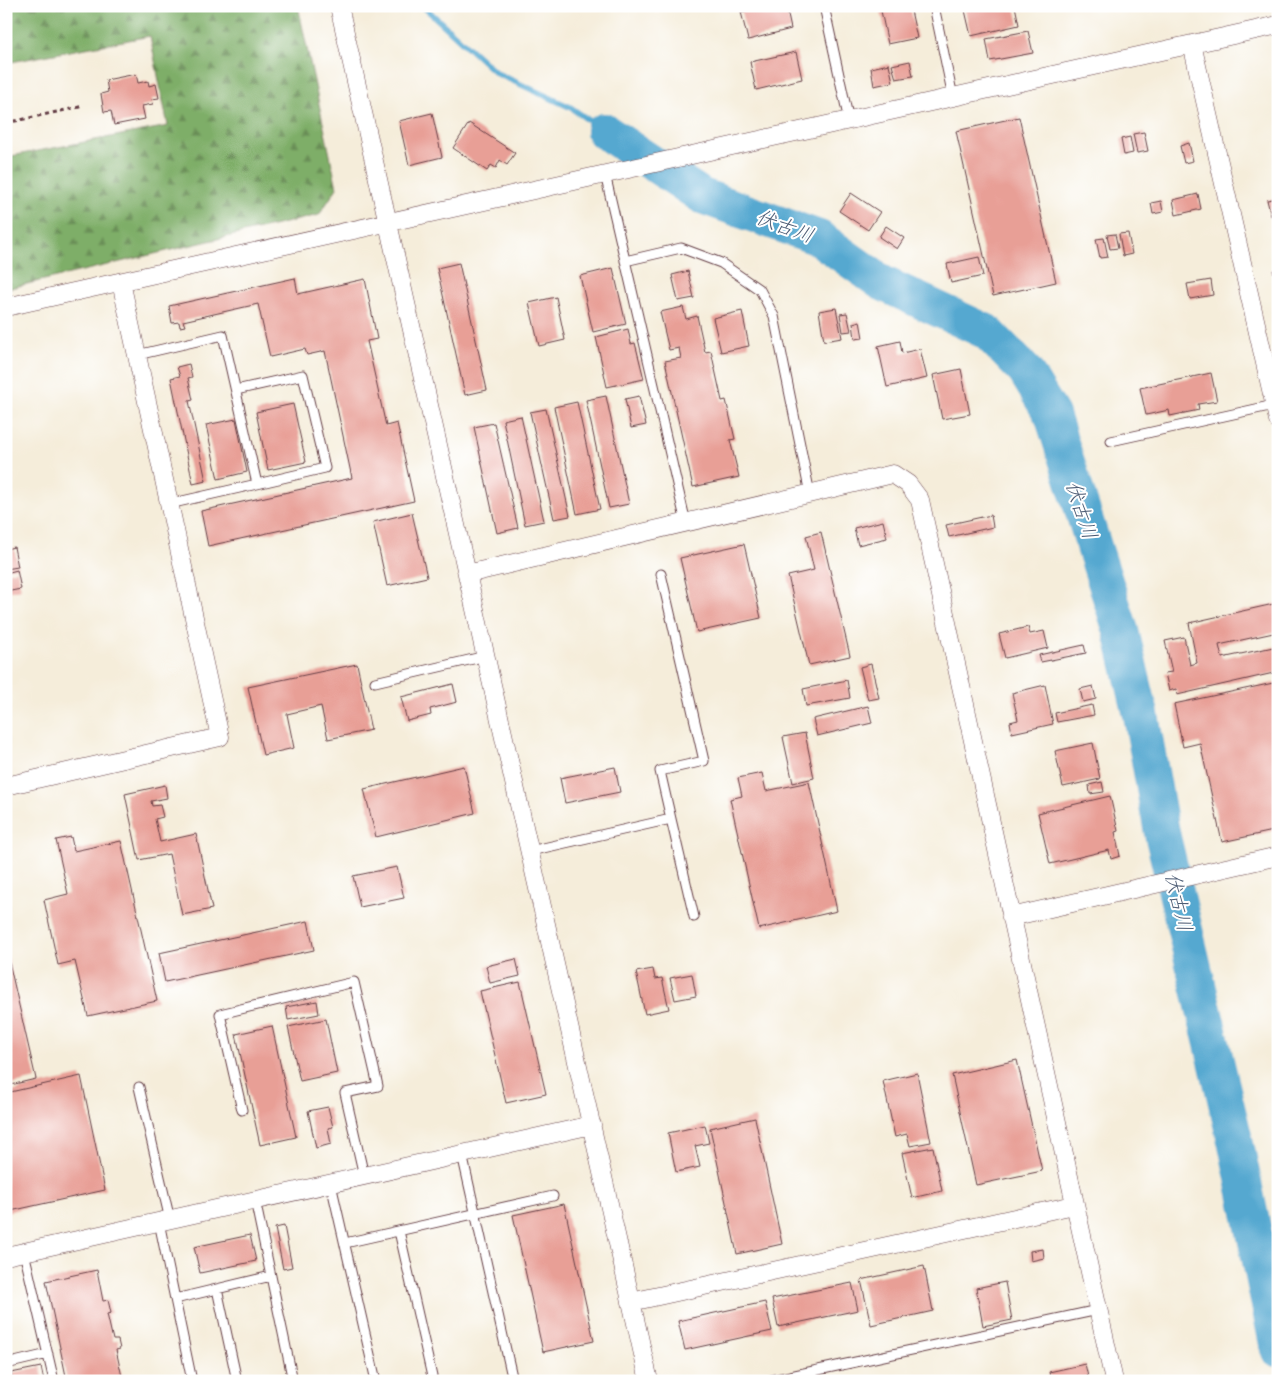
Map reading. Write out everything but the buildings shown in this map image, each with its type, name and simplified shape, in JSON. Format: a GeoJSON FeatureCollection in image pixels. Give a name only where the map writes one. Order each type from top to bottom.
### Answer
{"type":"FeatureCollection","features":[{"type":"Feature","properties":{"kind":"street"},"geometry":{"type":"LineString","coordinates":[[340,6],[649,1381]]}},
{"type":"Feature","properties":{"kind":"street"},"geometry":{"type":"LineString","coordinates":[[6,308],[1278,25]]}},
{"type":"Feature","properties":{"kind":"street"},"geometry":{"type":"LineString","coordinates":[[1192,44],[1271,361],[1276,413]]}},
{"type":"Feature","properties":{"kind":"street"},"geometry":{"type":"LineString","coordinates":[[6,786],[220,737],[120,282]]}},
{"type":"Feature","properties":{"kind":"street"},"geometry":{"type":"LineString","coordinates":[[468,574],[893,474],[908,484],[920,500],[1114,1381]]}},
{"type":"Feature","properties":{"kind":"street"},"geometry":{"type":"LineString","coordinates":[[1012,917],[1278,856]]}},
{"type":"Feature","properties":{"kind":"street"},"geometry":{"type":"LineString","coordinates":[[6,1256],[592,1125]]}},
{"type":"Feature","properties":{"kind":"street"},"geometry":{"type":"LineString","coordinates":[[631,1302],[1074,1205]]}},
{"type":"Feature","properties":{"kind":"lane"},"geometry":{"type":"LineString","coordinates":[[824,6],[849,121]]}},
{"type":"Feature","properties":{"kind":"lane"},"geometry":{"type":"LineString","coordinates":[[934,6],[953,97]]}},
{"type":"Feature","properties":{"kind":"lane"},"geometry":{"type":"LineString","coordinates":[[608,173],[625,261],[686,523]]}},
{"type":"Feature","properties":{"kind":"lane"},"geometry":{"type":"LineString","coordinates":[[625,261],[681,248],[720,262],[760,290],[774,316],[810,494]]}},
{"type":"Feature","properties":{"kind":"lane"},"geometry":{"type":"LineString","coordinates":[[137,355],[224,335],[257,484]]}},
{"type":"Feature","properties":{"kind":"lane"},"geometry":{"type":"LineString","coordinates":[[169,504],[325,468],[303,375],[236,390]]}},
{"type":"Feature","properties":{"kind":"lane"},"geometry":{"type":"LineString","coordinates":[[1111,441],[1276,413]]}},
{"type":"Feature","properties":{"kind":"lane"},"geometry":{"type":"LineString","coordinates":[[661,574],[704,761],[660,771],[694,917]]}},
{"type":"Feature","properties":{"kind":"lane"},"geometry":{"type":"LineString","coordinates":[[375,682],[486,656]]}},
{"type":"Feature","properties":{"kind":"lane"},"geometry":{"type":"LineString","coordinates":[[530,851],[671,819]]}},
{"type":"Feature","properties":{"kind":"lane"},"geometry":{"type":"LineString","coordinates":[[242,1110],[220,1014],[354,982],[378,1086],[345,1094],[364,1176]]}},
{"type":"Feature","properties":{"kind":"lane"},"geometry":{"type":"LineString","coordinates":[[139,1087],[164,1221],[175,1299],[192,1381]]}},
{"type":"Feature","properties":{"kind":"lane"},"geometry":{"type":"LineString","coordinates":[[462,1154],[513,1381]]}},
{"type":"Feature","properties":{"kind":"lane"},"geometry":{"type":"LineString","coordinates":[[331,1184],[376,1381]]}},
{"type":"Feature","properties":{"kind":"lane"},"geometry":{"type":"LineString","coordinates":[[345,1243],[553,1196]]}},
{"type":"Feature","properties":{"kind":"lane"},"geometry":{"type":"LineString","coordinates":[[255,1200],[293,1381]]}},
{"type":"Feature","properties":{"kind":"lane"},"geometry":{"type":"LineString","coordinates":[[399,1231],[433,1381]]}},
{"type":"Feature","properties":{"kind":"lane"},"geometry":{"type":"LineString","coordinates":[[24,1252],[54,1381]]}},
{"type":"Feature","properties":{"kind":"lane"},"geometry":{"type":"LineString","coordinates":[[175,1299],[271,1276]]}},
{"type":"Feature","properties":{"kind":"lane"},"geometry":{"type":"LineString","coordinates":[[216,1289],[236,1381]]}},
{"type":"Feature","properties":{"kind":"lane"},"geometry":{"type":"LineString","coordinates":[[767,1381],[1098,1310]]}},
{"type":"Feature","properties":{"kind":"lane"},"geometry":{"type":"LineString","coordinates":[[6,1364],[48,1354]]}},
{"type":"Feature","properties":{"kind":"path"},"geometry":{"type":"LineString","coordinates":[[6,123],[84,106]]}},
{"type":"Feature","properties":{"kind":"green space"},"geometry":{"type":"Polygon","coordinates":[[[6,6],[298,6],[337,188],[319,215],[6,289],[6,222],[12,221],[6,189],[6,157],[168,126],[150,36],[6,63],[6,6]]]}},
{"type":"Feature","properties":{"kind":"waterway","name":"伏古川"},"geometry":{"type":"LineString","coordinates":[[423,6],[496,73],[570,107],[604,131]]}},
{"type":"Feature","properties":{"kind":"waterway","name":"伏古川"},"geometry":{"type":"LineString","coordinates":[[604,131],[702,196],[819,238],[882,283],[987,332],[1025,371],[1052,415],[1121,631],[1141,715],[1162,833],[1237,1149],[1278,1349]]}}]}
